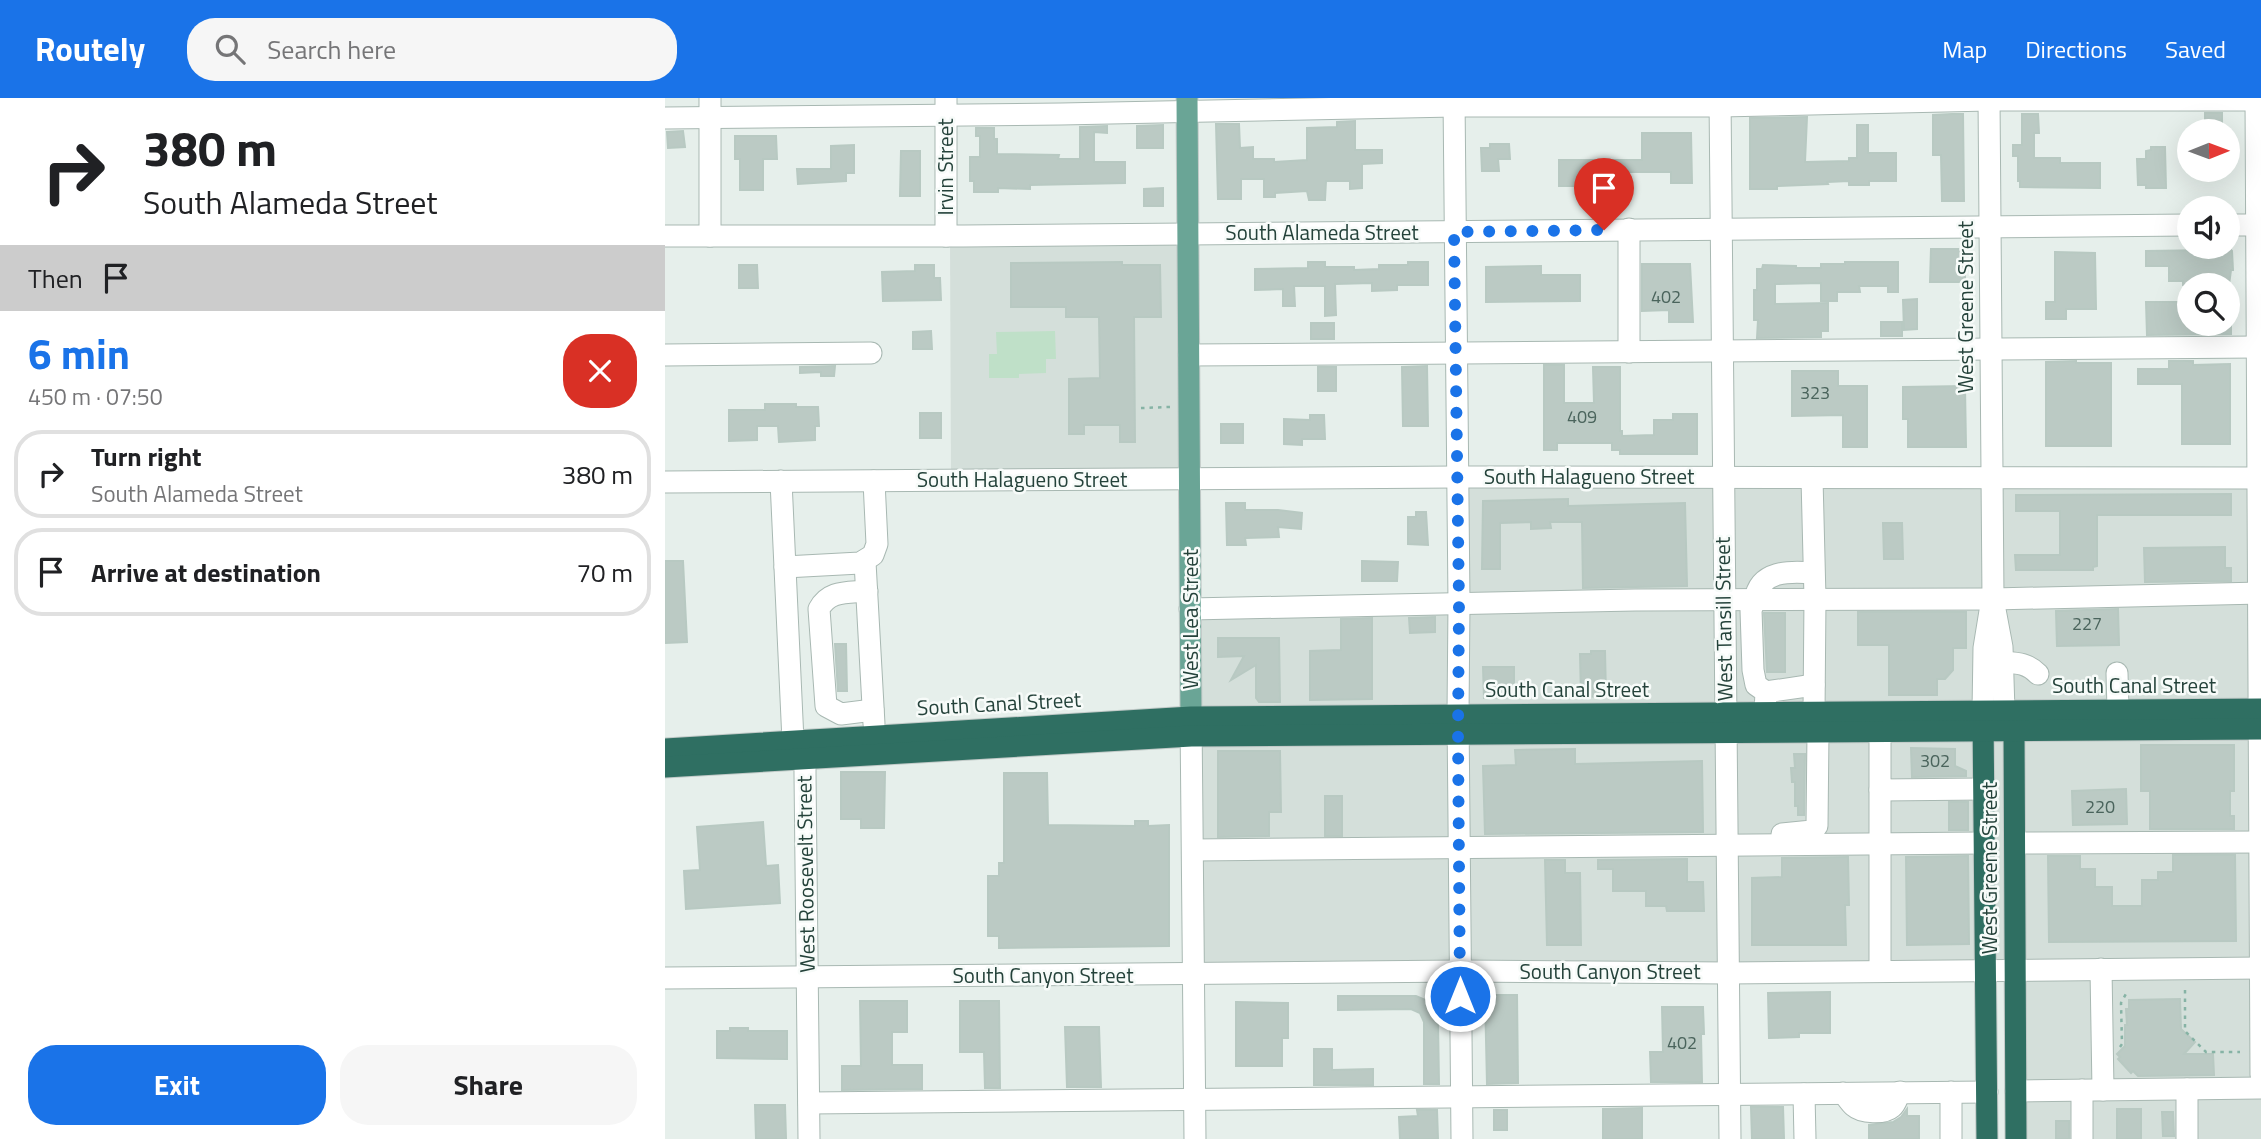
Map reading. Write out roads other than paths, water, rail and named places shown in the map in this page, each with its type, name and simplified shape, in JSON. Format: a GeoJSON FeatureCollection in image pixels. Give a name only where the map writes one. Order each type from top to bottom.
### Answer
{"type":"FeatureCollection","features":[{"type":"Feature","properties":{"kind":"highway","name":"South Canal Street"},"geometry":{"type":"LineString","coordinates":[[1725,723],[1765,702],[1816,723],[1880,732],[1983,722],[2004,711],[2261,709]]}},
{"type":"Feature","properties":{"kind":"highway","name":"West Greene Street"},"geometry":{"type":"LineString","coordinates":[[2004,711],[2014,731],[2016,1139]]}},
{"type":"Feature","properties":{"kind":"highway","name":"South Canal Street"},"geometry":{"type":"LineString","coordinates":[[665,767],[799,750],[875,736],[1191,726],[1983,722],[2014,731],[2261,729]]}},
{"type":"Feature","properties":{"kind":"highway","name":"West Greene Street"},"geometry":{"type":"LineString","coordinates":[[1983,722],[1987,1139]]}},
{"type":"Feature","properties":{"kind":"highway","name":"South Canal Street"},"geometry":{"type":"LineString","coordinates":[[665,749],[799,750],[1191,726]]}},
{"type":"Feature","properties":{"kind":"main road","name":"West Lea Street"},"geometry":{"type":"LineString","coordinates":[[1187,104],[1191,726]]}},
{"type":"Feature","properties":{"kind":"street"},"geometry":{"type":"LineString","coordinates":[[665,118],[710,108],[1989,99],[2258,100],[2261,1075]]}},
{"type":"Feature","properties":{"kind":"street","name":"West Greene Street"},"geometry":{"type":"LineString","coordinates":[[1989,99],[1993,599],[2002,662],[2004,711]]}},
{"type":"Feature","properties":{"kind":"street"},"geometry":{"type":"LineString","coordinates":[[1454,102],[1462,1139]]}},
{"type":"Feature","properties":{"kind":"street","name":"West Tansill Street"},"geometry":{"type":"LineString","coordinates":[[1720,102],[1730,1139]]}},
{"type":"Feature","properties":{"kind":"street","name":"Irvin Street"},"geometry":{"type":"LineString","coordinates":[[946,107],[946,236]]}},
{"type":"Feature","properties":{"kind":"street"},"geometry":{"type":"LineString","coordinates":[[710,108],[711,236]]}},
{"type":"Feature","properties":{"kind":"street","name":"South Alameda Street"},"geometry":{"type":"LineString","coordinates":[[665,236],[2177,225]]}},
{"type":"Feature","properties":{"kind":"street"},"geometry":{"type":"LineString","coordinates":[[2240,225],[2259,225]]}},
{"type":"Feature","properties":{"kind":"street"},"geometry":{"type":"LineString","coordinates":[[1629,229],[1629,352]]}},
{"type":"Feature","properties":{"kind":"street"},"geometry":{"type":"LineString","coordinates":[[1189,355],[2258,347]]}},
{"type":"Feature","properties":{"kind":"street"},"geometry":{"type":"LineString","coordinates":[[665,355],[871,353]]}},
{"type":"Feature","properties":{"kind":"street","name":"South Halagueno Street"},"geometry":{"type":"LineString","coordinates":[[665,482],[1457,477],[2260,478]]}},
{"type":"Feature","properties":{"kind":"street"},"geometry":{"type":"LineString","coordinates":[[1773,834],[1812,831],[1817,826],[1819,817],[1814,685],[1812,478]]}},
{"type":"Feature","properties":{"kind":"street","name":"West Roosevelt Street"},"geometry":{"type":"LineString","coordinates":[[781,481],[799,750],[807,977],[809,1139]]}},
{"type":"Feature","properties":{"kind":"street"},"geometry":{"type":"LineString","coordinates":[[785,567],[865,562],[873,555],[877,544],[874,481]]}},
{"type":"Feature","properties":{"kind":"street"},"geometry":{"type":"LineString","coordinates":[[865,562],[875,736]]}},
{"type":"Feature","properties":{"kind":"street"},"geometry":{"type":"LineString","coordinates":[[1191,608],[1755,600],[1814,586],[1993,599],[2260,593]]}},
{"type":"Feature","properties":{"kind":"street"},"geometry":{"type":"LineString","coordinates":[[867,591],[836,594],[824,599],[819,609],[826,706],[841,714],[873,710]]}},
{"type":"Feature","properties":{"kind":"street","name":"West Greene Street"},"geometry":{"type":"LineString","coordinates":[[1983,722],[1983,648],[1993,599]]}},
{"type":"Feature","properties":{"kind":"street"},"geometry":{"type":"LineString","coordinates":[[1755,600],[1751,610],[1753,670],[1756,685],[1765,702],[1814,685]]}},
{"type":"Feature","properties":{"kind":"street"},"geometry":{"type":"LineString","coordinates":[[2002,662],[2029,666],[2038,674]]}},
{"type":"Feature","properties":{"kind":"street"},"geometry":{"type":"LineString","coordinates":[[2117,673],[2118,710]]}},
{"type":"Feature","properties":{"kind":"street","name":"West Lea Street"},"geometry":{"type":"LineString","coordinates":[[1191,726],[1195,1139]]}},
{"type":"Feature","properties":{"kind":"street"},"geometry":{"type":"LineString","coordinates":[[1879,971],[1880,732]]}},
{"type":"Feature","properties":{"kind":"street"},"geometry":{"type":"LineString","coordinates":[[1880,790],[1983,789]]}},
{"type":"Feature","properties":{"kind":"street"},"geometry":{"type":"LineString","coordinates":[[2015,843],[2261,842]]}},
{"type":"Feature","properties":{"kind":"street"},"geometry":{"type":"LineString","coordinates":[[1193,850],[1985,843]]}},
{"type":"Feature","properties":{"kind":"street","name":"South Canyon Street"},"geometry":{"type":"LineString","coordinates":[[665,978],[2261,968]]}},
{"type":"Feature","properties":{"kind":"street"},"geometry":{"type":"LineString","coordinates":[[2082,1139],[2092,1090],[2101,969]]}},
{"type":"Feature","properties":{"kind":"street"},"geometry":{"type":"LineString","coordinates":[[2016,1091],[2261,1088]]}},
{"type":"Feature","properties":{"kind":"street"},"geometry":{"type":"LineString","coordinates":[[2187,1089],[2187,1139]]}},
{"type":"Feature","properties":{"kind":"street"},"geometry":{"type":"LineString","coordinates":[[809,1103],[1987,1091]]}},
{"type":"Feature","properties":{"kind":"street"},"geometry":{"type":"LineString","coordinates":[[1951,1092],[1951,1139]]}},
{"type":"Feature","properties":{"kind":"street"},"geometry":{"type":"LineString","coordinates":[[1804,1094],[1805,1139]]}}]}
